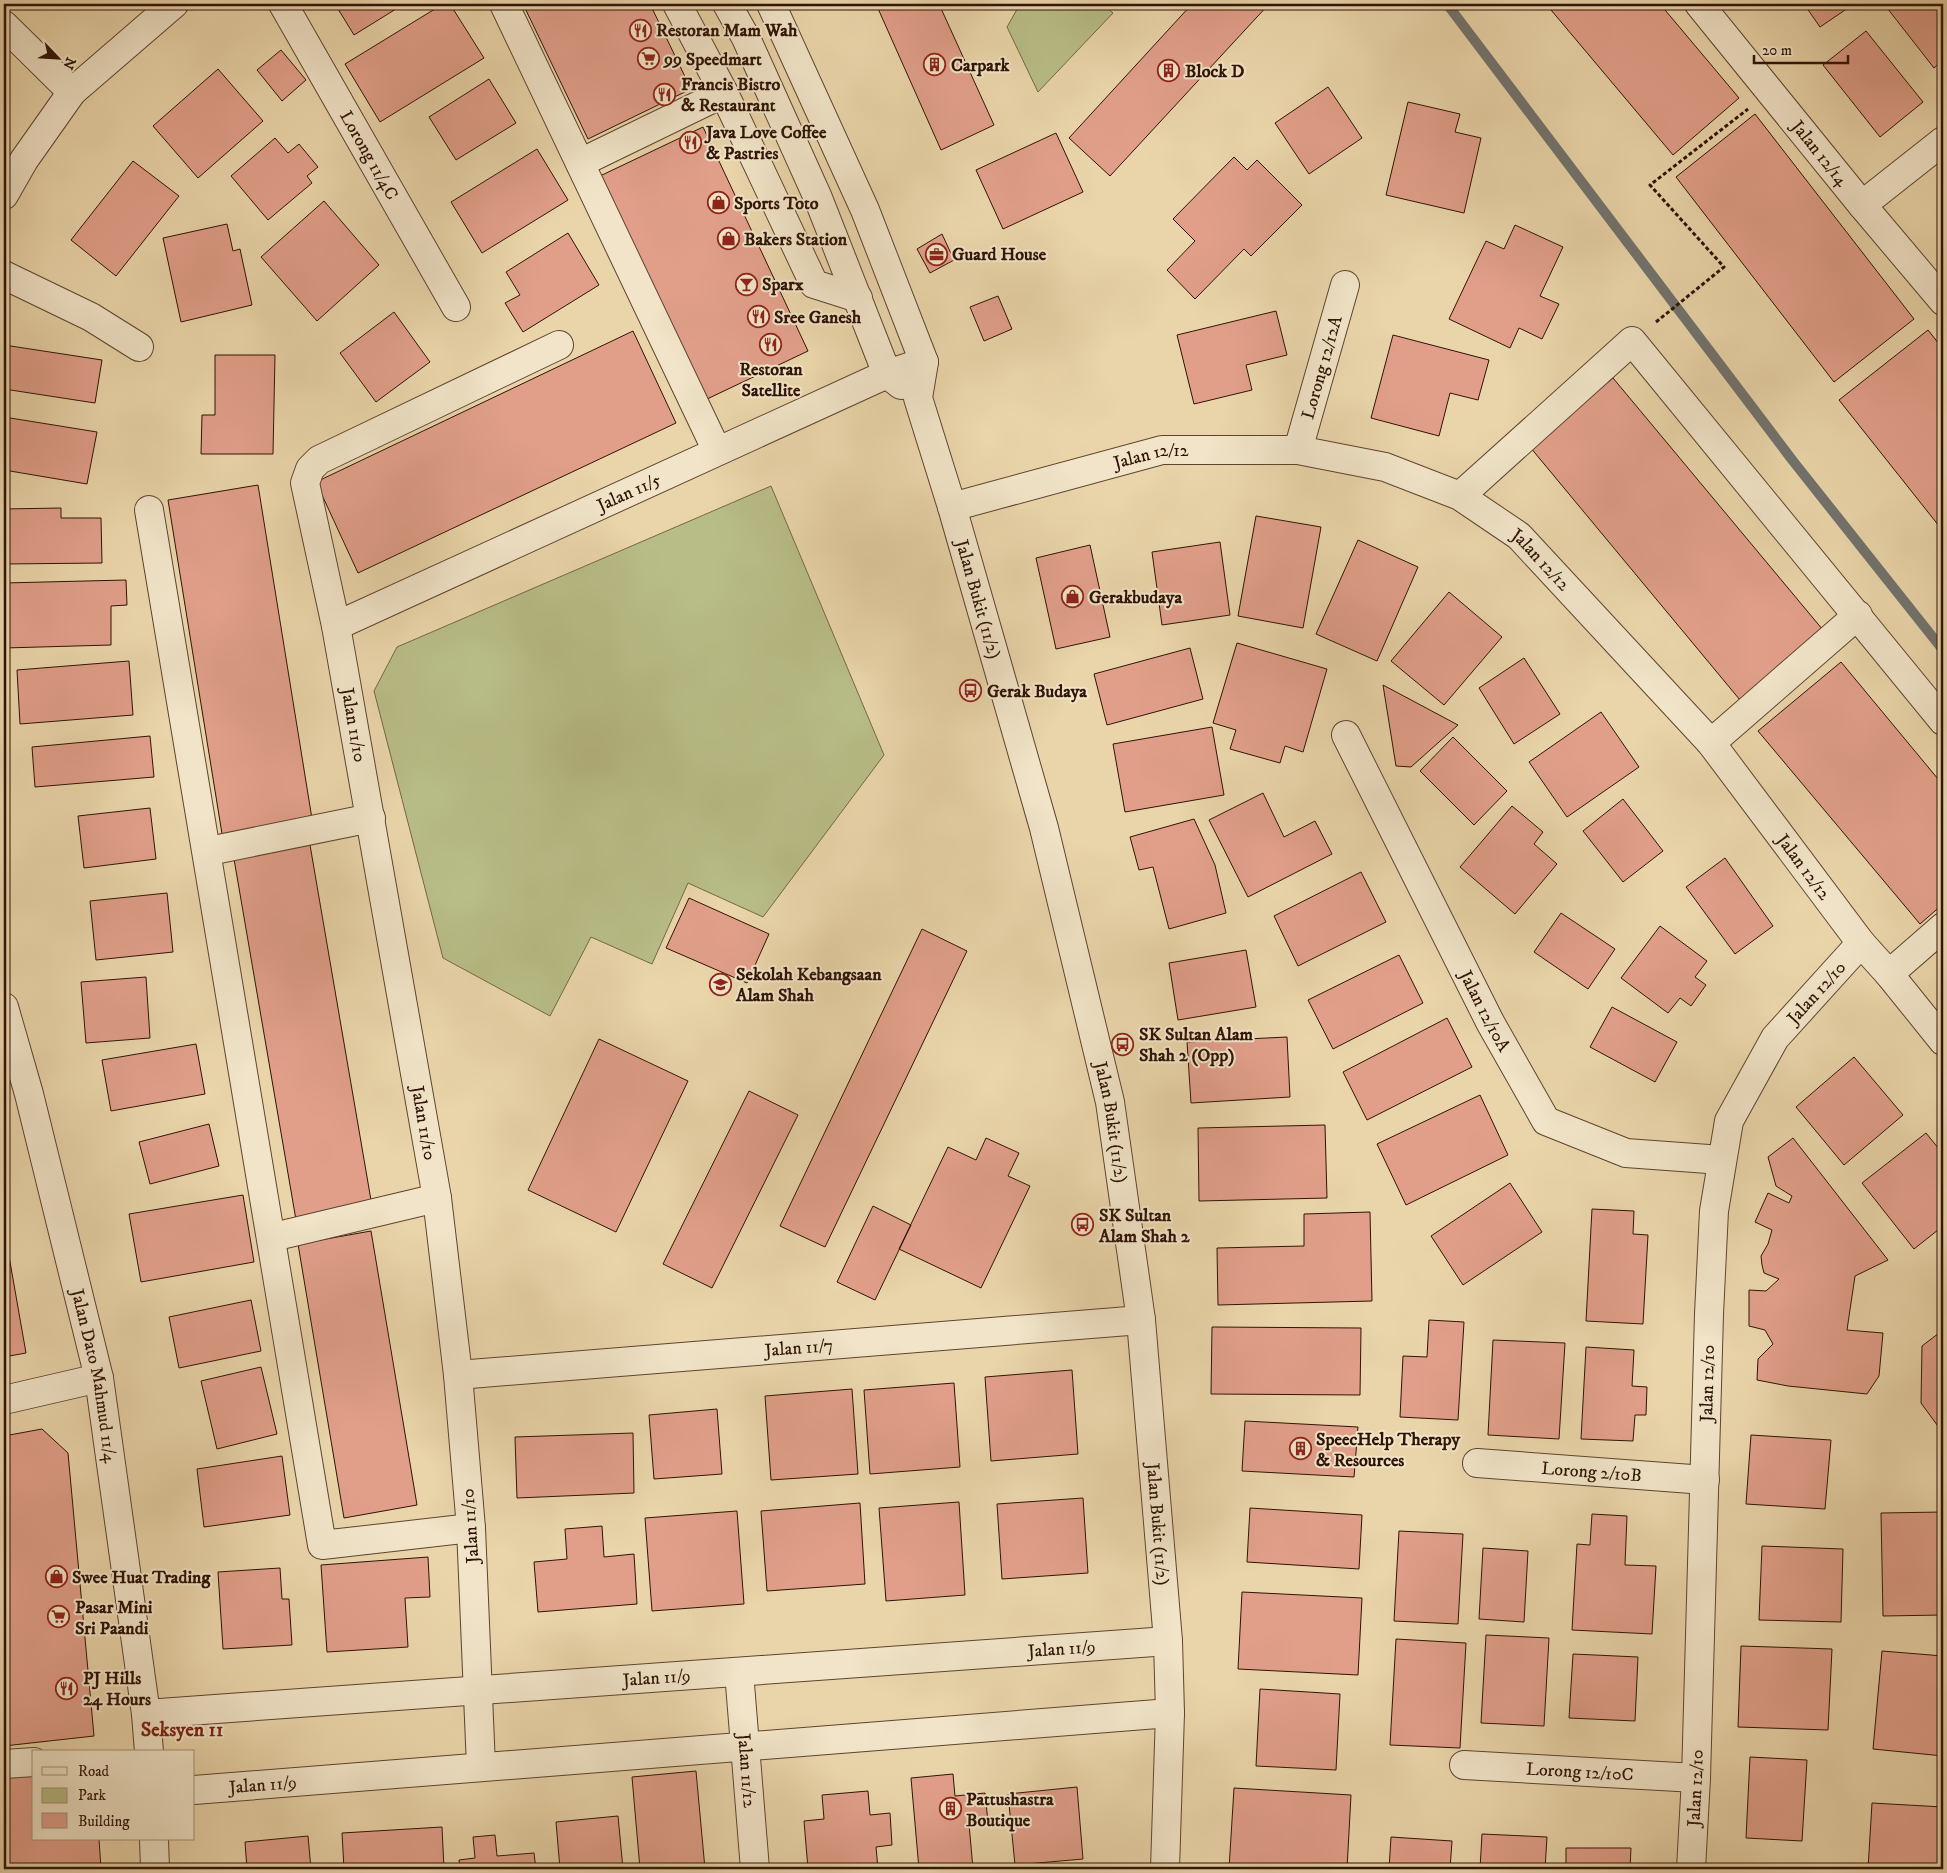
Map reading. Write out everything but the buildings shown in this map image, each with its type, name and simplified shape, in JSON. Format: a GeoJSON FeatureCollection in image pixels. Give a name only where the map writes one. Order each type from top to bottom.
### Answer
{"type":"FeatureCollection","features":[{"type":"Feature","properties":{"kind":"street"},"geometry":{"type":"LineString","coordinates":[[4,195],[24,160],[72,92],[174,4]]}},
{"type":"Feature","properties":{"kind":"street","name":"Lorong 11/4C"},"geometry":{"type":"LineString","coordinates":[[283,4],[456,307]]}},
{"type":"Feature","properties":{"kind":"street"},"geometry":{"type":"LineString","coordinates":[[504,4],[717,451]]}},
{"type":"Feature","properties":{"kind":"street"},"geometry":{"type":"LineString","coordinates":[[678,4],[724,93],[814,284],[858,298]]}},
{"type":"Feature","properties":{"kind":"street"},"geometry":{"type":"LineString","coordinates":[[727,4],[746,38],[818,198],[887,374],[918,398]]}},
{"type":"Feature","properties":{"kind":"street"},"geometry":{"type":"LineString","coordinates":[[771,4],[865,210],[924,362]]}},
{"type":"Feature","properties":{"kind":"street","name":"Jalan 12/14"},"geometry":{"type":"LineString","coordinates":[[1699,4],[1943,301]]}},
{"type":"Feature","properties":{"kind":"street"},"geometry":{"type":"LineString","coordinates":[[4,25],[72,92]]}},
{"type":"Feature","properties":{"kind":"street"},"geometry":{"type":"LineString","coordinates":[[580,163],[724,93]]}},
{"type":"Feature","properties":{"kind":"street"},"geometry":{"type":"LineString","coordinates":[[1862,204],[1943,141]]}},
{"type":"Feature","properties":{"kind":"street"},"geometry":{"type":"LineString","coordinates":[[4,275],[91,316],[139,347]]}},
{"type":"Feature","properties":{"kind":"street","name":"Lorong 12/12A"},"geometry":{"type":"LineString","coordinates":[[1298,450],[1345,284]]}},
{"type":"Feature","properties":{"kind":"street"},"geometry":{"type":"LineString","coordinates":[[1460,496],[1632,341],[1943,721]]}},
{"type":"Feature","properties":{"kind":"street","name":"Jalan 11/10"},"geometry":{"type":"LineString","coordinates":[[482,1767],[471,1528],[458,1375],[437,1198],[336,626],[305,488],[306,478],[310,469],[319,460],[559,345]]}},
{"type":"Feature","properties":{"kind":"street","name":"Jalan 11/5"},"geometry":{"type":"LineString","coordinates":[[336,626],[887,374],[924,362]]}},
{"type":"Feature","properties":{"kind":"street","name":"Jalan Bukit (11/2)"},"geometry":{"type":"LineString","coordinates":[[924,362],[918,398],[952,507],[1044,828],[1110,1102],[1140,1320],[1168,1642],[1170,1714],[1165,1869]]}},
{"type":"Feature","properties":{"kind":"street","name":"Jalan 12/12"},"geometry":{"type":"LineString","coordinates":[[952,507],[1162,450],[1298,450],[1385,467],[1460,496],[1519,536],[1711,743],[1860,943],[1889,974],[1943,1041]]}},
{"type":"Feature","properties":{"kind":"street"},"geometry":{"type":"LineString","coordinates":[[149,510],[209,851],[322,1545],[471,1528]]}},
{"type":"Feature","properties":{"kind":"street"},"geometry":{"type":"LineString","coordinates":[[1711,743],[1858,615]]}},
{"type":"Feature","properties":{"kind":"street","name":"Jalan 12/10A"},"geometry":{"type":"LineString","coordinates":[[1346,735],[1490,1022],[1546,1121],[1626,1153],[1722,1160]]}},
{"type":"Feature","properties":{"kind":"street"},"geometry":{"type":"LineString","coordinates":[[209,851],[371,818]]}},
{"type":"Feature","properties":{"kind":"street"},"geometry":{"type":"LineString","coordinates":[[1889,974],[1943,927]]}},
{"type":"Feature","properties":{"kind":"street","name":"Jalan 12/10"},"geometry":{"type":"LineString","coordinates":[[1691,1869],[1696,1778],[1713,1230],[1714,1211],[1729,1121],[1775,1038],[1860,943]]}},
{"type":"Feature","properties":{"kind":"street","name":"Jalan Dato Mahmud 11/4"},"geometry":{"type":"LineString","coordinates":[[4,1007],[29,1094],[99,1378],[146,1714],[149,1750]]}},
{"type":"Feature","properties":{"kind":"street"},"geometry":{"type":"LineString","coordinates":[[273,1237],[437,1198]]}},
{"type":"Feature","properties":{"kind":"street","name":"Jalan 11/7"},"geometry":{"type":"LineString","coordinates":[[458,1375],[1140,1320]]}},
{"type":"Feature","properties":{"kind":"street"},"geometry":{"type":"LineString","coordinates":[[4,1400],[99,1378]]}},
{"type":"Feature","properties":{"kind":"street","name":"Lorong 2/10B"},"geometry":{"type":"LineString","coordinates":[[1477,1463],[1706,1480]]}},
{"type":"Feature","properties":{"kind":"street","name":"Jalan 11/9"},"geometry":{"type":"LineString","coordinates":[[146,1714],[1168,1642]]}},
{"type":"Feature","properties":{"kind":"street","name":"Jalan 11/12"},"geometry":{"type":"LineString","coordinates":[[739,1672],[755,1869]]}},
{"type":"Feature","properties":{"kind":"street","name":"Jalan 11/9"},"geometry":{"type":"LineString","coordinates":[[195,1790],[1170,1714]]}},
{"type":"Feature","properties":{"kind":"street"},"geometry":{"type":"LineString","coordinates":[[4,1764],[32,1762]]}},
{"type":"Feature","properties":{"kind":"street","name":"Lorong 12/10C"},"geometry":{"type":"LineString","coordinates":[[1464,1765],[1696,1778]]}},
{"type":"Feature","properties":{"kind":"street"},"geometry":{"type":"LineString","coordinates":[[154,1840],[154,1869]]}},
{"type":"Feature","properties":{"kind":"path"},"geometry":{"type":"LineString","coordinates":[[1666,313],[1724,267],[1650,185],[1771,90]]}},
{"type":"Feature","properties":{"kind":"green space"},"geometry":{"type":"Polygon","coordinates":[[[1020,4],[1102,4],[1113,13],[1038,92],[1007,27],[1020,4]]]}},
{"type":"Feature","properties":{"kind":"green space"},"geometry":{"type":"Polygon","coordinates":[[[771,486],[884,755],[763,917],[688,883],[652,964],[591,937],[550,1016],[443,958],[374,691],[397,647],[771,486]]]}},
{"type":"Feature","properties":{"kind":"waterway"},"geometry":{"type":"LineString","coordinates":[[1447,4],[1793,461],[1943,650]]}},
{"type":"Feature","properties":{"kind":"place","name":"Restoran Mam Wah"},"geometry":{"type":"Point","coordinates":[640,30]}},
{"type":"Feature","properties":{"kind":"place","name":"99 Speedmart"},"geometry":{"type":"Point","coordinates":[648,59]}},
{"type":"Feature","properties":{"kind":"place","name":"Carpark"},"geometry":{"type":"Point","coordinates":[935,65]}},
{"type":"Feature","properties":{"kind":"place","name":"Block D"},"geometry":{"type":"Point","coordinates":[1169,71]}},
{"type":"Feature","properties":{"kind":"place","name":"Francis Bistro & Restaurant"},"geometry":{"type":"Point","coordinates":[665,94]}},
{"type":"Feature","properties":{"kind":"place","name":"Java Love Coffee & Pastries"},"geometry":{"type":"Point","coordinates":[690,142]}},
{"type":"Feature","properties":{"kind":"place","name":"Sports Toto"},"geometry":{"type":"Point","coordinates":[718,203]}},
{"type":"Feature","properties":{"kind":"place","name":"Bakers Station"},"geometry":{"type":"Point","coordinates":[728,239]}},
{"type":"Feature","properties":{"kind":"place","name":"Guard House"},"geometry":{"type":"Point","coordinates":[936,254]}},
{"type":"Feature","properties":{"kind":"place","name":"Sparx"},"geometry":{"type":"Point","coordinates":[746,284]}},
{"type":"Feature","properties":{"kind":"place","name":"Sree Ganesh"},"geometry":{"type":"Point","coordinates":[758,317]}},
{"type":"Feature","properties":{"kind":"place","name":"Restoran Satellite"},"geometry":{"type":"Point","coordinates":[771,344]}},
{"type":"Feature","properties":{"kind":"place","name":"Gerakbudaya"},"geometry":{"type":"Point","coordinates":[1073,597]}},
{"type":"Feature","properties":{"kind":"place","name":"Gerak Budaya"},"geometry":{"type":"Point","coordinates":[971,691]}},
{"type":"Feature","properties":{"kind":"place","name":"Sekolah Kebangsaan Alam Shah"},"geometry":{"type":"Point","coordinates":[720,984]}},
{"type":"Feature","properties":{"kind":"place","name":"SK Sultan Alam Shah 2 (Opp)"},"geometry":{"type":"Point","coordinates":[1123,1044]}},
{"type":"Feature","properties":{"kind":"place","name":"SK Sultan Alam Shah 2"},"geometry":{"type":"Point","coordinates":[1083,1225]}},
{"type":"Feature","properties":{"kind":"place","name":"SpeecHelp Therapy & Resources"},"geometry":{"type":"Point","coordinates":[1300,1449]}},
{"type":"Feature","properties":{"kind":"place","name":"Swee Huat Trading"},"geometry":{"type":"Point","coordinates":[56,1577]}},
{"type":"Feature","properties":{"kind":"place","name":"Pasar Mini Sri Paandi"},"geometry":{"type":"Point","coordinates":[59,1617]}},
{"type":"Feature","properties":{"kind":"place","name":"PJ Hills 24 Hours"},"geometry":{"type":"Point","coordinates":[67,1688]}},
{"type":"Feature","properties":{"kind":"place","name":"Pattushastra Boutique"},"geometry":{"type":"Point","coordinates":[950,1809]}},
{"type":"Feature","properties":{"kind":"district","name":"Seksyen 11"},"geometry":{"type":"Point","coordinates":[182,1729]}}]}
